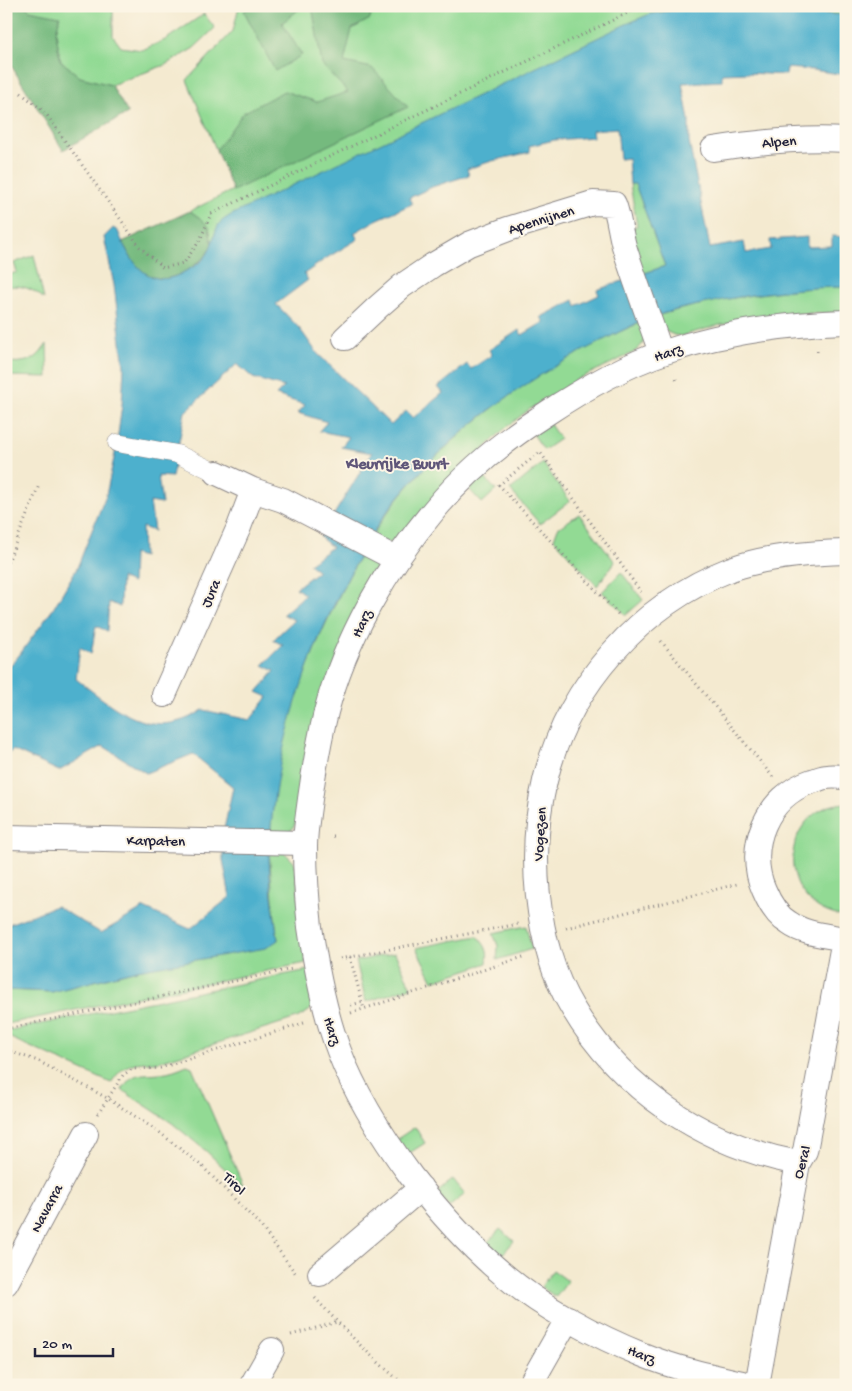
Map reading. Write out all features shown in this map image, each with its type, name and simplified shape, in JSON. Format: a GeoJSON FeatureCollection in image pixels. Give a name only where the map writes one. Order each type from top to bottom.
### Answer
{"type":"FeatureCollection","features":[{"type":"Feature","properties":{"kind":"street","name":"Alpen"},"geometry":{"type":"LineString","coordinates":[[713,150],[751,143],[791,139],[846,140]]}},
{"type":"Feature","properties":{"kind":"street","name":"Apennijnen"},"geometry":{"type":"LineString","coordinates":[[345,338],[402,286],[469,244],[508,229],[592,203],[614,204],[620,232],[633,274],[662,353]]}},
{"type":"Feature","properties":{"kind":"street","name":"Harz"},"geometry":{"type":"LineString","coordinates":[[751,1385],[689,1370],[646,1356],[611,1341],[568,1318],[506,1278],[443,1215],[397,1157],[357,1090],[339,1051],[340,1014],[315,964],[307,899],[305,843],[314,766],[327,709],[344,658],[369,607],[396,559],[436,507],[461,481],[524,428],[561,403],[594,384],[662,353],[767,328],[846,322]]}},
{"type":"Feature","properties":{"kind":"street"},"geometry":{"type":"LineString","coordinates":[[117,443],[183,455],[253,490],[283,500],[396,559]]}},
{"type":"Feature","properties":{"kind":"street","name":"Jura"},"geometry":{"type":"LineString","coordinates":[[164,695],[253,490]]}},
{"type":"Feature","properties":{"kind":"street","name":"Vogezen"},"geometry":{"type":"LineString","coordinates":[[798,1162],[761,1154],[714,1137],[679,1117],[646,1094],[596,1043],[571,1006],[556,974],[544,934],[537,881],[536,843],[544,781],[554,749],[566,721],[598,671],[617,648],[644,622],[674,599],[704,582],[733,569],[775,558],[812,553],[846,552]]}},
{"type":"Feature","properties":{"kind":"street"},"geometry":{"type":"LineString","coordinates":[[845,938],[803,930],[787,923],[769,903],[758,878],[756,851],[763,824],[778,802],[800,785],[826,777],[846,777]]}},
{"type":"Feature","properties":{"kind":"street","name":"Karpaten"},"geometry":{"type":"LineString","coordinates":[[6,837],[305,843]]}},
{"type":"Feature","properties":{"kind":"street","name":"Oeral"},"geometry":{"type":"LineString","coordinates":[[757,1385],[798,1162],[805,1150],[845,938]]}},
{"type":"Feature","properties":{"kind":"street","name":"Navarra"},"geometry":{"type":"LineString","coordinates":[[6,1283],[86,1134]]}},
{"type":"Feature","properties":{"kind":"street"},"geometry":{"type":"LineString","coordinates":[[310,1282],[421,1188]]}},
{"type":"Feature","properties":{"kind":"street"},"geometry":{"type":"LineString","coordinates":[[530,1385],[568,1318]]}},
{"type":"Feature","properties":{"kind":"street"},"geometry":{"type":"LineString","coordinates":[[252,1385],[272,1350]]}},
{"type":"Feature","properties":{"kind":"path"},"geometry":{"type":"LineString","coordinates":[[21,93],[44,111],[140,247],[163,268],[184,263],[200,240],[211,214],[642,6]]}},
{"type":"Feature","properties":{"kind":"path"},"geometry":{"type":"LineString","coordinates":[[644,622],[540,452],[499,485],[644,622],[788,794]]}},
{"type":"Feature","properties":{"kind":"path"},"geometry":{"type":"LineString","coordinates":[[6,568],[40,485]]}},
{"type":"Feature","properties":{"kind":"path"},"geometry":{"type":"LineString","coordinates":[[333,836],[338,836]]}},
{"type":"Feature","properties":{"kind":"path"},"geometry":{"type":"LineString","coordinates":[[346,958],[544,934],[758,878]]}},
{"type":"Feature","properties":{"kind":"path"},"geometry":{"type":"LineString","coordinates":[[107,1098],[123,1075],[132,1069],[160,1068],[340,1014],[364,1009],[544,934]]}},
{"type":"Feature","properties":{"kind":"path"},"geometry":{"type":"LineString","coordinates":[[350,957],[364,1009]]}},
{"type":"Feature","properties":{"kind":"path"},"geometry":{"type":"LineString","coordinates":[[6,1029],[315,964]]}},
{"type":"Feature","properties":{"kind":"path","name":"Tirol"},"geometry":{"type":"LineString","coordinates":[[6,1050],[38,1061],[107,1098],[159,1132],[203,1167],[260,1225],[310,1282],[337,1322],[405,1385]]}},
{"type":"Feature","properties":{"kind":"path"},"geometry":{"type":"LineString","coordinates":[[272,1350],[278,1339],[337,1322]]}},
{"type":"Feature","properties":{"kind":"green space"},"geometry":{"type":"Polygon","coordinates":[[[6,6],[26,6],[29,10],[60,16],[56,32],[60,60],[80,77],[111,85],[128,113],[63,150],[6,57],[6,6]]]}},
{"type":"Feature","properties":{"kind":"green space"},"geometry":{"type":"Polygon","coordinates":[[[26,6],[113,6],[113,36],[121,47],[142,50],[165,40],[204,14],[215,28],[194,48],[165,65],[111,85],[80,77],[60,60],[56,32],[59,17],[29,10],[26,6]]]}},
{"type":"Feature","properties":{"kind":"green space"},"geometry":{"type":"Polygon","coordinates":[[[239,6],[846,6],[846,15],[740,8],[681,9],[220,223],[212,245],[209,227],[190,211],[233,190],[187,80],[233,31],[239,6]]]}},
{"type":"Feature","properties":{"kind":"green space"},"geometry":{"type":"Polygon","coordinates":[[[253,6],[303,6],[282,23],[302,55],[275,71],[244,11],[253,6]]]}},
{"type":"Feature","properties":{"kind":"green space"},"geometry":{"type":"Polygon","coordinates":[[[312,6],[373,6],[370,19],[352,29],[344,62],[372,68],[408,107],[233,191],[216,150],[243,113],[284,91],[317,102],[348,92],[322,65],[312,6]]]}},
{"type":"Feature","properties":{"kind":"green space"},"geometry":{"type":"Polygon","coordinates":[[[635,183],[665,266],[642,274],[628,229],[637,226],[630,184],[635,183]]]}},
{"type":"Feature","properties":{"kind":"green space"},"geometry":{"type":"Polygon","coordinates":[[[190,211],[209,227],[212,245],[205,257],[179,275],[165,279],[146,275],[133,261],[122,242],[190,211]]]}},
{"type":"Feature","properties":{"kind":"green space"},"geometry":{"type":"Polygon","coordinates":[[[34,255],[44,299],[36,292],[27,288],[17,286],[6,287],[6,276],[17,272],[14,263],[34,255]]]}},
{"type":"Feature","properties":{"kind":"green space"},"geometry":{"type":"Polygon","coordinates":[[[820,287],[846,287],[846,312],[779,315],[720,325],[681,336],[674,335],[663,329],[657,316],[688,307],[728,299],[820,287]]]}},
{"type":"Feature","properties":{"kind":"green space"},"geometry":{"type":"Polygon","coordinates":[[[642,322],[644,332],[643,343],[633,353],[578,379],[527,411],[502,431],[394,541],[389,543],[371,538],[393,505],[419,474],[484,415],[508,396],[560,363],[586,348],[642,322]]]}},
{"type":"Feature","properties":{"kind":"green space"},"geometry":{"type":"Polygon","coordinates":[[[47,344],[48,377],[6,376],[6,361],[17,362],[33,359],[47,344]]]}},
{"type":"Feature","properties":{"kind":"green space"},"geometry":{"type":"Polygon","coordinates":[[[549,423],[560,439],[544,450],[533,434],[549,423]]]}},
{"type":"Feature","properties":{"kind":"green space"},"geometry":{"type":"Polygon","coordinates":[[[543,463],[570,501],[540,524],[510,490],[543,463]]]}},
{"type":"Feature","properties":{"kind":"green space"},"geometry":{"type":"Polygon","coordinates":[[[483,476],[496,490],[482,503],[469,489],[483,476]]]}},
{"type":"Feature","properties":{"kind":"green space"},"geometry":{"type":"Polygon","coordinates":[[[579,514],[615,562],[597,586],[554,539],[558,528],[579,514]]]}},
{"type":"Feature","properties":{"kind":"green space"},"geometry":{"type":"Polygon","coordinates":[[[362,552],[372,558],[376,569],[297,821],[291,831],[270,835],[279,763],[293,708],[324,628],[362,552]]]}},
{"type":"Feature","properties":{"kind":"green space"},"geometry":{"type":"Polygon","coordinates":[[[621,572],[643,600],[626,615],[602,592],[621,572]]]}},
{"type":"Feature","properties":{"kind":"green space"},"geometry":{"type":"Polygon","coordinates":[[[846,803],[846,917],[822,909],[805,895],[795,877],[793,857],[797,838],[807,821],[824,808],[846,803]]]}},
{"type":"Feature","properties":{"kind":"green space"},"geometry":{"type":"Polygon","coordinates":[[[269,851],[284,852],[295,863],[306,963],[6,1024],[6,990],[52,992],[137,970],[278,940],[269,851]]]}},
{"type":"Feature","properties":{"kind":"green space"},"geometry":{"type":"Polygon","coordinates":[[[526,926],[532,949],[497,960],[498,946],[493,933],[526,926]]]}},
{"type":"Feature","properties":{"kind":"green space"},"geometry":{"type":"Polygon","coordinates":[[[477,936],[486,948],[488,955],[487,963],[433,981],[416,948],[477,936]]]}},
{"type":"Feature","properties":{"kind":"green space"},"geometry":{"type":"Polygon","coordinates":[[[395,953],[411,987],[366,1002],[356,961],[395,953]]]}},
{"type":"Feature","properties":{"kind":"green space"},"geometry":{"type":"Polygon","coordinates":[[[308,970],[315,1002],[309,1011],[297,1018],[157,1062],[136,1063],[121,1071],[111,1083],[6,1036],[6,1031],[308,970]]]}},
{"type":"Feature","properties":{"kind":"green space"},"geometry":{"type":"Polygon","coordinates":[[[187,1065],[192,1067],[244,1187],[206,1151],[172,1123],[122,1090],[130,1080],[138,1075],[167,1072],[187,1065]]]}},
{"type":"Feature","properties":{"kind":"green space"},"geometry":{"type":"Polygon","coordinates":[[[415,1127],[425,1143],[408,1154],[397,1139],[415,1127]]]}},
{"type":"Feature","properties":{"kind":"green space"},"geometry":{"type":"Polygon","coordinates":[[[453,1179],[465,1194],[449,1207],[437,1193],[453,1179]]]}},
{"type":"Feature","properties":{"kind":"green space"},"geometry":{"type":"Polygon","coordinates":[[[500,1229],[514,1241],[500,1257],[486,1244],[500,1229]]]}},
{"type":"Feature","properties":{"kind":"green space"},"geometry":{"type":"Polygon","coordinates":[[[553,1270],[568,1281],[556,1297],[541,1287],[553,1270]]]}},
{"type":"Feature","properties":{"kind":"water"},"geometry":{"type":"Polygon","coordinates":[[[740,8],[846,15],[846,75],[787,68],[786,75],[722,74],[722,81],[682,83],[689,120],[689,142],[710,248],[744,242],[746,253],[771,249],[770,240],[807,237],[807,247],[832,246],[832,236],[846,237],[846,287],[787,290],[728,299],[665,313],[627,328],[542,374],[489,410],[441,452],[397,499],[371,537],[349,576],[313,651],[283,749],[269,843],[271,885],[278,940],[266,948],[137,970],[52,992],[6,990],[6,922],[9,924],[56,906],[101,933],[144,908],[190,929],[230,897],[223,860],[223,834],[233,787],[193,754],[146,773],[103,746],[59,771],[13,750],[6,755],[6,670],[53,609],[77,568],[106,495],[116,449],[122,405],[124,367],[114,285],[104,237],[113,228],[118,231],[128,253],[142,270],[160,279],[172,277],[193,267],[204,259],[219,224],[231,215],[624,25],[650,14],[681,9],[740,8]],[[617,128],[592,130],[593,137],[554,140],[529,146],[530,152],[467,169],[469,175],[432,187],[409,198],[412,204],[376,220],[354,233],[358,239],[304,274],[308,280],[276,304],[300,329],[317,353],[391,425],[406,411],[413,418],[443,393],[438,387],[467,364],[471,369],[492,355],[489,350],[519,330],[522,335],[544,322],[541,317],[574,300],[576,306],[599,295],[597,290],[665,266],[635,184],[630,184],[628,158],[620,159],[617,128]],[[237,364],[185,412],[172,477],[158,476],[162,504],[150,502],[154,531],[142,527],[143,557],[133,554],[132,583],[121,578],[120,607],[109,602],[107,631],[96,626],[91,654],[80,647],[76,679],[121,711],[151,723],[167,723],[185,719],[203,710],[250,720],[268,697],[257,692],[275,671],[263,665],[283,645],[273,640],[294,620],[283,614],[305,595],[296,588],[318,571],[309,564],[332,547],[320,537],[372,453],[341,447],[349,437],[319,431],[327,422],[298,413],[305,405],[276,395],[284,387],[253,378],[237,364]]]}},
{"type":"Feature","properties":{"kind":"district","name":"Kleurrijke Buurt"},"geometry":{"type":"Point","coordinates":[397,462]}}]}
